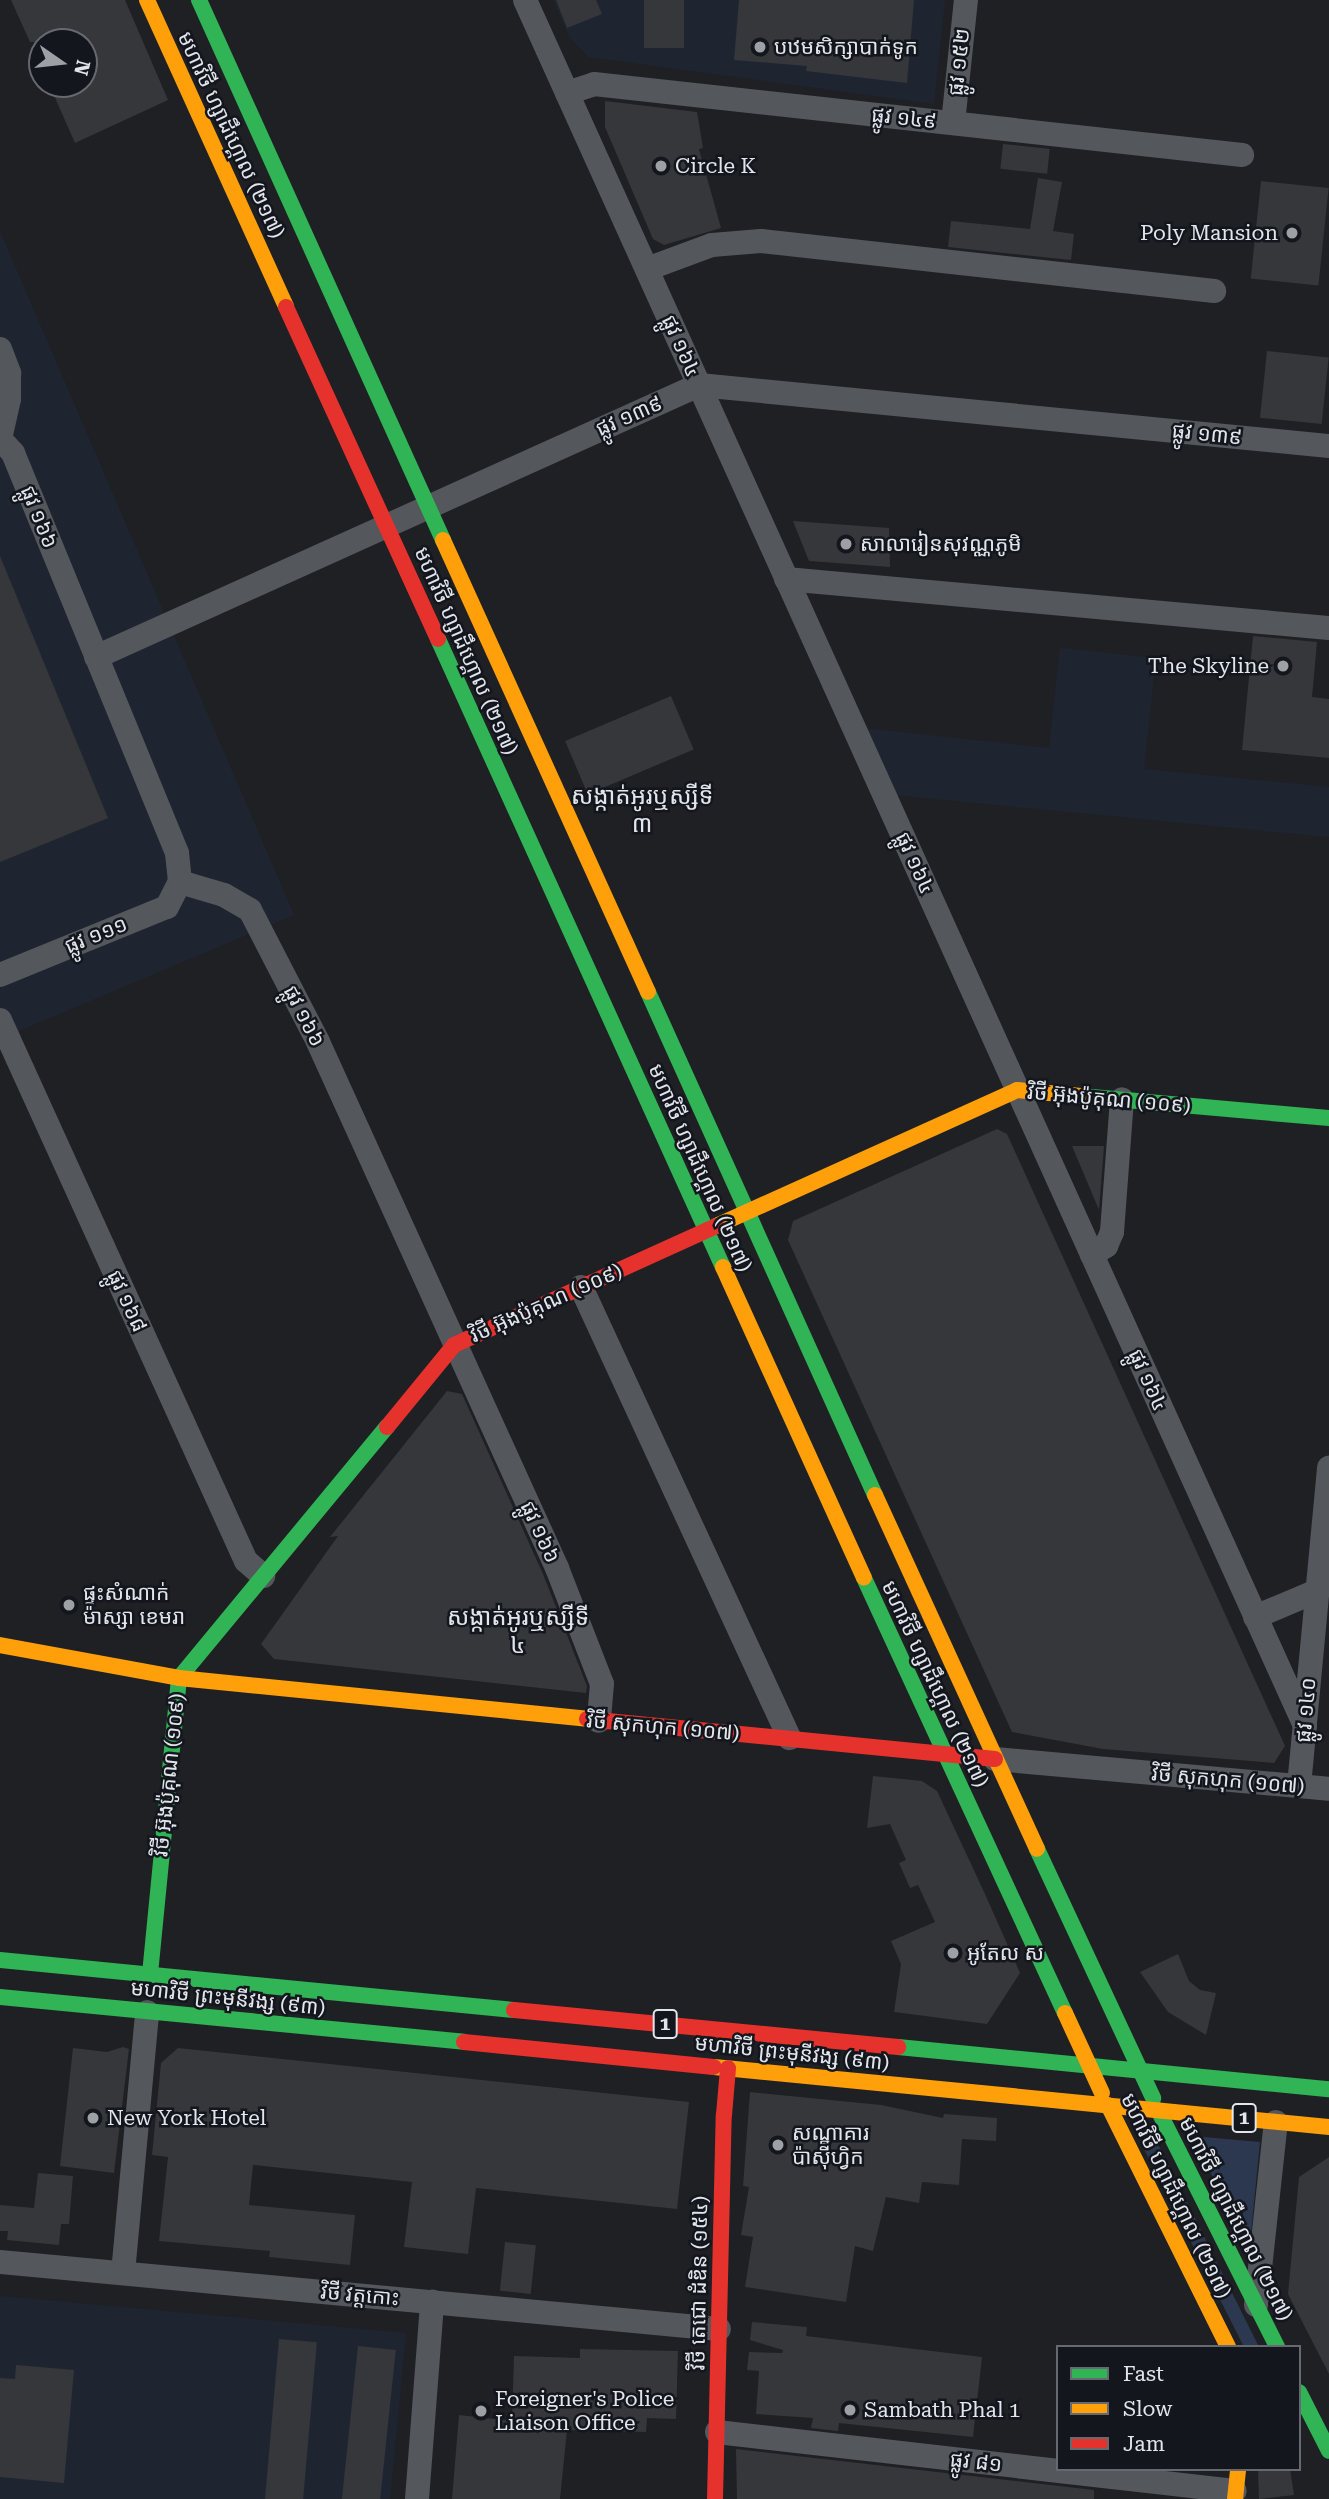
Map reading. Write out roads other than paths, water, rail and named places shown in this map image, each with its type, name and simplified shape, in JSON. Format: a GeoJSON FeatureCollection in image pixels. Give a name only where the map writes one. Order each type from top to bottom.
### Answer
{"type":"FeatureCollection","features":[{"type":"Feature","properties":{"kind":"main road","name":"មហាវិថី ហ្សាដឹហ្គោល (២១៧)"},"geometry":{"type":"LineString","coordinates":[[147,0],[944,1754],[1088,2065],[1227,2345]]}},
{"type":"Feature","properties":{"kind":"main road","name":"មហាវិថី ហ្សាដឹហ្គោល (២១៧)"},"geometry":{"type":"LineString","coordinates":[[199,0],[995,1759],[1158,2110]]}},
{"type":"Feature","properties":{"kind":"main road","name":"វិថី អ៊ុងប៉ូគុណ (១០៩)"},"geometry":{"type":"LineString","coordinates":[[150,1974],[179,1678],[454,1345],[1017,1090],[1329,1118]]}},
{"type":"Feature","properties":{"kind":"main road","name":"វិថី សុកហុក (១០៧)"},"geometry":{"type":"LineString","coordinates":[[0,1645],[179,1678],[995,1759]]}},
{"type":"Feature","properties":{"kind":"main road","name":"មហាវិថី ព្រះមុនីវង្ស (៩៣)"},"geometry":{"type":"LineString","coordinates":[[0,1960],[1329,2089]]}},
{"type":"Feature","properties":{"kind":"main road","name":"មហាវិថី ព្រះមុនីវង្ស (៩៣)"},"geometry":{"type":"LineString","coordinates":[[0,1997],[1329,2127]]}},
{"type":"Feature","properties":{"kind":"main road","name":"វិថី តេជោ ដំឌិន (១៥៤)"},"geometry":{"type":"LineString","coordinates":[[715,2499],[728,2068]]}},
{"type":"Feature","properties":{"kind":"main road","name":"មហាវិថី ហ្សាដឺហ្គោល (២១៧)"},"geometry":{"type":"LineString","coordinates":[[1158,2110],[1276,2345]]}},
{"type":"Feature","properties":{"kind":"main road"},"geometry":{"type":"LineString","coordinates":[[1301,2396],[1329,2451]]}},
{"type":"Feature","properties":{"kind":"street","name":"ផ្លូវ ១៦៤"},"geometry":{"type":"LineString","coordinates":[[525,0],[1305,1726]]}},
{"type":"Feature","properties":{"kind":"street","name":"ផ្លូវ ១៥២"},"geometry":{"type":"LineString","coordinates":[[953,123],[966,0]]}},
{"type":"Feature","properties":{"kind":"street","name":"ផ្លូវ ១៤៩"},"geometry":{"type":"LineString","coordinates":[[567,93],[594,84],[1242,155]]}},
{"type":"Feature","properties":{"kind":"street"},"geometry":{"type":"LineString","coordinates":[[647,269],[712,246],[761,241],[1214,291]]}},
{"type":"Feature","properties":{"kind":"street","name":"ផ្លូវ ១៦៦"},"geometry":{"type":"LineString","coordinates":[[0,349],[9,373],[9,399],[0,439],[13,453],[177,853],[180,882],[224,895],[250,910],[318,1042],[557,1568],[602,1684],[599,1721]]}},
{"type":"Feature","properties":{"kind":"street","name":"ផ្លូវ ១៣៩"},"geometry":{"type":"LineString","coordinates":[[96,657],[699,384],[1329,446]]}},
{"type":"Feature","properties":{"kind":"street"},"geometry":{"type":"LineString","coordinates":[[786,579],[1329,628]]}},
{"type":"Feature","properties":{"kind":"street","name":"ផ្លូវ ១១១"},"geometry":{"type":"LineString","coordinates":[[0,975],[167,906],[180,882]]}},
{"type":"Feature","properties":{"kind":"street","name":"ផ្លូវ ១៦៨"},"geometry":{"type":"LineString","coordinates":[[0,1020],[246,1561],[263,1576]]}},
{"type":"Feature","properties":{"kind":"street"},"geometry":{"type":"LineString","coordinates":[[1092,1255],[1106,1246],[1112,1232],[1122,1099]]}},
{"type":"Feature","properties":{"kind":"street"},"geometry":{"type":"LineString","coordinates":[[581,1287],[789,1738]]}},
{"type":"Feature","properties":{"kind":"street","name":"ផ្លូវ ១៤០"},"geometry":{"type":"LineString","coordinates":[[1299,1786],[1329,1466]]}},
{"type":"Feature","properties":{"kind":"street"},"geometry":{"type":"LineString","coordinates":[[1255,1617],[1317,1591]]}},
{"type":"Feature","properties":{"kind":"street","name":"វិថី សុកហុក (១០៧)"},"geometry":{"type":"LineString","coordinates":[[995,1759],[1329,1789]]}},
{"type":"Feature","properties":{"kind":"street"},"geometry":{"type":"LineString","coordinates":[[123,2273],[147,2012]]}},
{"type":"Feature","properties":{"kind":"street"},"geometry":{"type":"LineString","coordinates":[[1256,2305],[1276,2122]]}},
{"type":"Feature","properties":{"kind":"street","name":"វិថី វត្តកោះ"},"geometry":{"type":"LineString","coordinates":[[0,2262],[719,2329]]}},
{"type":"Feature","properties":{"kind":"street"},"geometry":{"type":"LineString","coordinates":[[417,2499],[432,2302]]}},
{"type":"Feature","properties":{"kind":"street","name":"ផ្លូវ ៨១"},"geometry":{"type":"LineString","coordinates":[[717,2432],[1056,2467]]}},
{"type":"Feature","properties":{"kind":"street","name":"ផ្លូវ ៨១"},"geometry":{"type":"LineString","coordinates":[[1092,2471],[1236,2486]]}},
{"type":"Feature","properties":{"kind":"place","name":"បឋមសិក្សាបាក់ទូក"},"geometry":{"type":"Point","coordinates":[760,47]}},
{"type":"Feature","properties":{"kind":"place","name":"Circle K"},"geometry":{"type":"Point","coordinates":[661,166]}},
{"type":"Feature","properties":{"kind":"place","name":"Poly Mansion"},"geometry":{"type":"Point","coordinates":[1292,233]}},
{"type":"Feature","properties":{"kind":"place","name":"សាលារៀនសុវណ្ណភូមិ"},"geometry":{"type":"Point","coordinates":[846,544]}},
{"type":"Feature","properties":{"kind":"place","name":"The Skyline"},"geometry":{"type":"Point","coordinates":[1283,666]}},
{"type":"Feature","properties":{"kind":"place","name":"ផ្ទះសំណាក់ ម៉ាស្សា ខេមរា"},"geometry":{"type":"Point","coordinates":[69,1605]}},
{"type":"Feature","properties":{"kind":"place","name":"អូតែល ស"},"geometry":{"type":"Point","coordinates":[953,1953]}},
{"type":"Feature","properties":{"kind":"place","name":"New York Hotel"},"geometry":{"type":"Point","coordinates":[93,2118]}},
{"type":"Feature","properties":{"kind":"place","name":"សណ្ឋាគារ ប៉ាស៊ីហ្វិក"},"geometry":{"type":"Point","coordinates":[778,2145]}},
{"type":"Feature","properties":{"kind":"place","name":"Sambath Phal 1"},"geometry":{"type":"Point","coordinates":[850,2410]}},
{"type":"Feature","properties":{"kind":"place","name":"Foreigner's Police Liaison Office"},"geometry":{"type":"Point","coordinates":[481,2411]}},
{"type":"Feature","properties":{"kind":"district","name":"សង្កាត់អូរឬស្សីទី ៣"},"geometry":{"type":"Point","coordinates":[642,811]}},
{"type":"Feature","properties":{"kind":"district","name":"សង្កាត់អូរឬស្សីទី ៤"},"geometry":{"type":"Point","coordinates":[518,1632]}}]}
